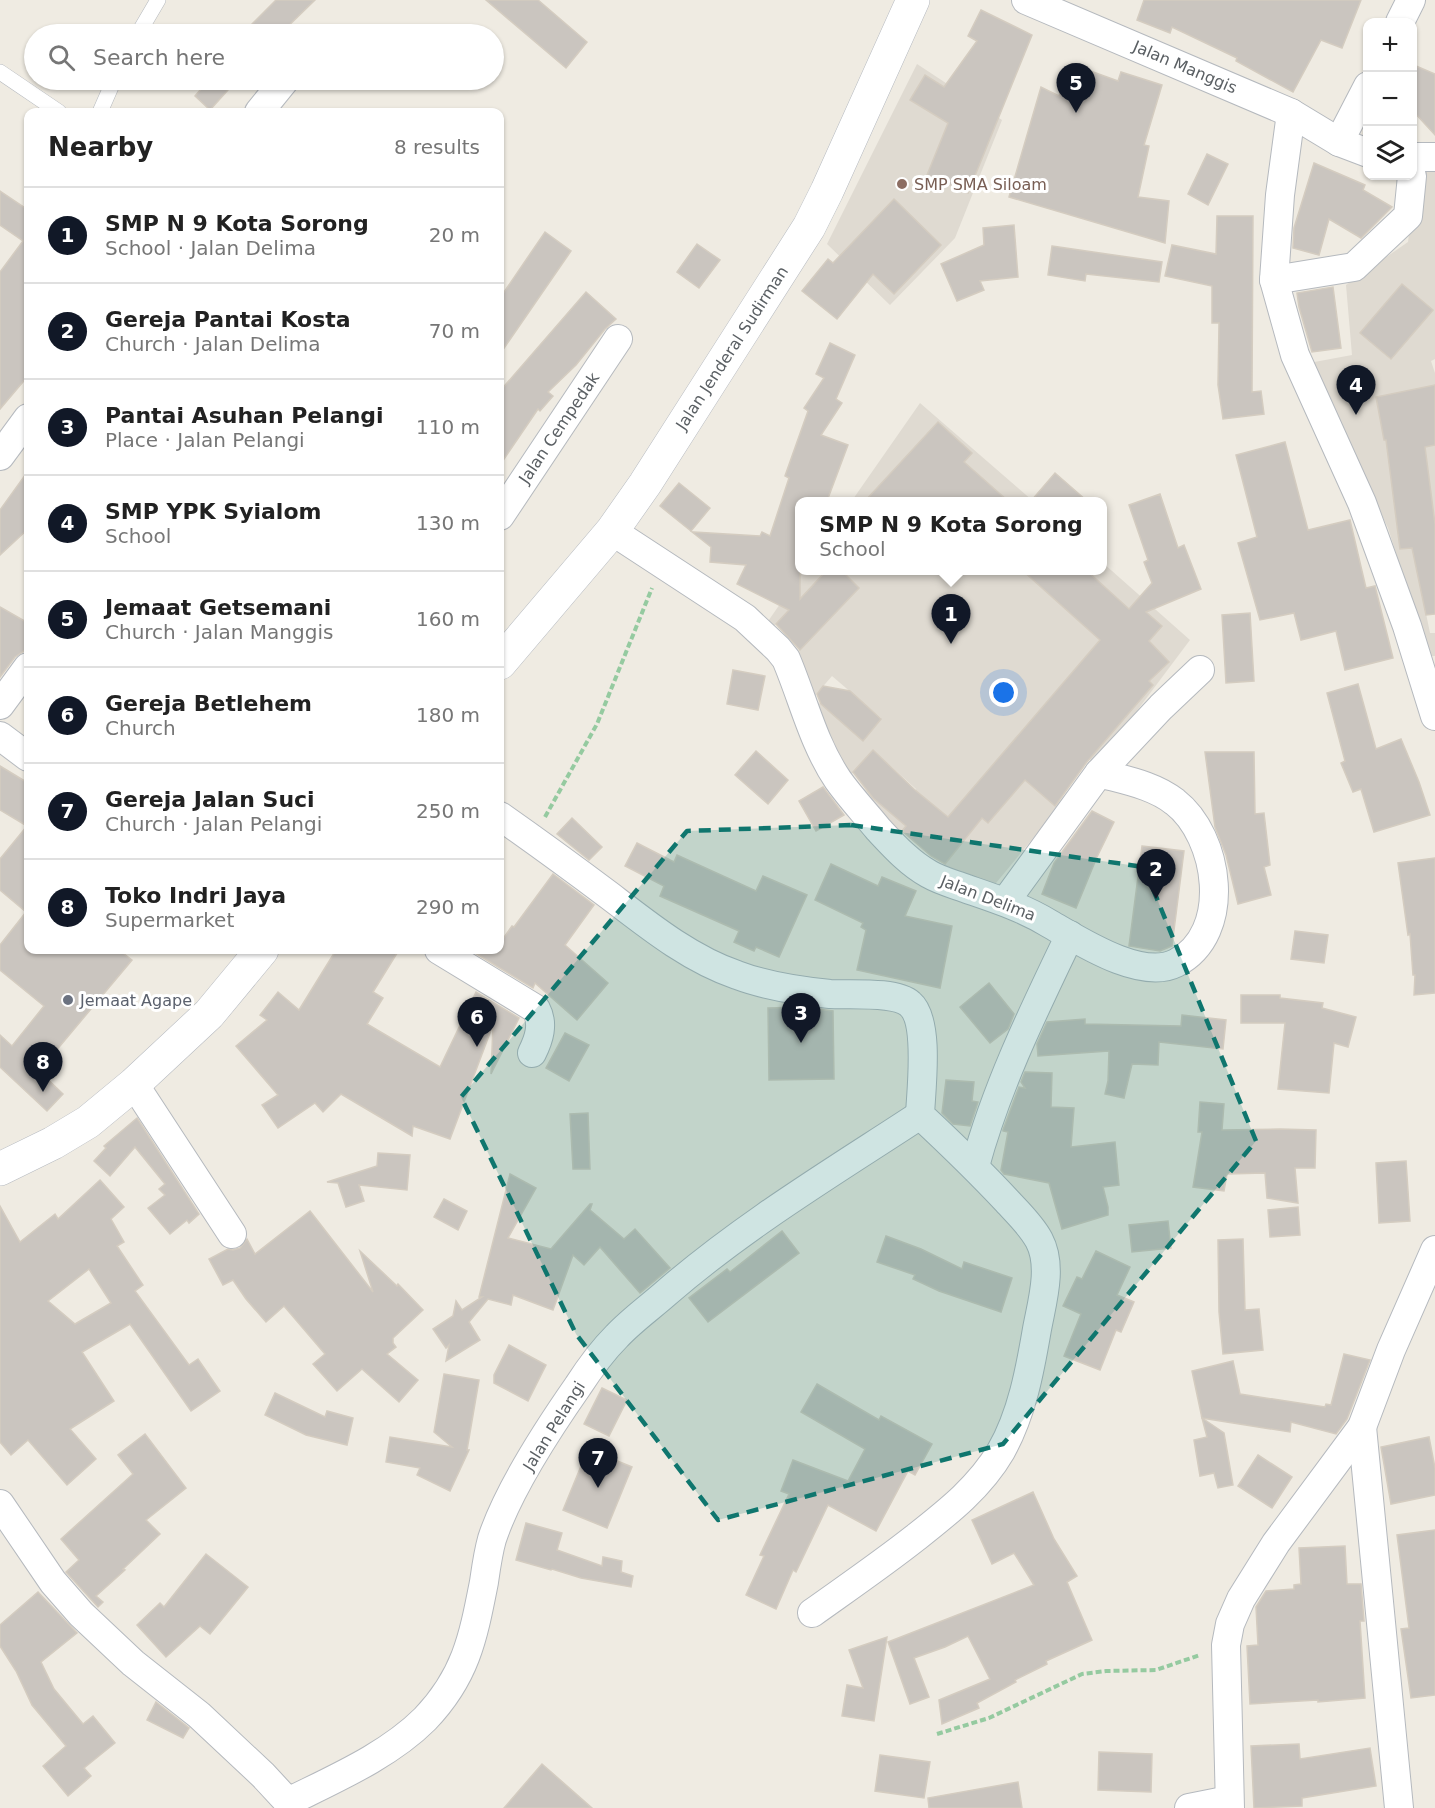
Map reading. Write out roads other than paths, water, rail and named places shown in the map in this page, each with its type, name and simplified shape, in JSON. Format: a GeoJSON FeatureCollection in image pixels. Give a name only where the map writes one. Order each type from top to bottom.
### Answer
{"type":"FeatureCollection","features":[{"type":"Feature","properties":{"kind":"main road","name":"Jalan Jenderal Sudirman"},"geometry":{"type":"LineString","coordinates":[[504,658],[612,531],[645,484],[809,227],[913,0]]}},
{"type":"Feature","properties":{"kind":"main road"},"geometry":{"type":"LineString","coordinates":[[0,1168],[53,1143],[88,1122],[134,1084],[209,1014],[259,954]]}},
{"type":"Feature","properties":{"kind":"street","name":"Jalan Manggis"},"geometry":{"type":"LineString","coordinates":[[1026,0],[1291,112],[1339,142],[1363,151]]}},
{"type":"Feature","properties":{"kind":"street"},"geometry":{"type":"LineString","coordinates":[[1402,18],[1411,0]]}},
{"type":"Feature","properties":{"kind":"street"},"geometry":{"type":"LineString","coordinates":[[262,108],[277,90]]}},
{"type":"Feature","properties":{"kind":"street"},"geometry":{"type":"LineString","coordinates":[[1339,142],[1363,96]]}},
{"type":"Feature","properties":{"kind":"street"},"geometry":{"type":"LineString","coordinates":[[1291,112],[1280,195],[1274,280],[1294,355],[1362,503],[1407,626],[1435,716]]}},
{"type":"Feature","properties":{"kind":"street"},"geometry":{"type":"LineString","coordinates":[[1417,158],[1435,157]]}},
{"type":"Feature","properties":{"kind":"street"},"geometry":{"type":"LineString","coordinates":[[1274,280],[1346,269],[1358,265],[1408,216],[1412,180]]}},
{"type":"Feature","properties":{"kind":"street","name":"Jalan Cempedak"},"geometry":{"type":"LineString","coordinates":[[504,510],[618,339]]}},
{"type":"Feature","properties":{"kind":"street"},"geometry":{"type":"LineString","coordinates":[[0,456],[24,423]]}},
{"type":"Feature","properties":{"kind":"street","name":"Jalan Delima"},"geometry":{"type":"LineString","coordinates":[[612,531],[745,618],[778,649],[786,659],[816,737],[838,780],[878,829],[908,860],[928,874],[1029,912],[1115,958],[1143,966],[1161,967],[1175,963],[1189,953],[1209,926],[1213,908],[1210,855],[1192,819],[1169,797],[1099,773]]}},
{"type":"Feature","properties":{"kind":"street"},"geometry":{"type":"LineString","coordinates":[[1005,902],[1099,773],[1161,707],[1200,670]]}},
{"type":"Feature","properties":{"kind":"street"},"geometry":{"type":"LineString","coordinates":[[0,705],[24,672]]}},
{"type":"Feature","properties":{"kind":"street"},"geometry":{"type":"LineString","coordinates":[[0,736],[24,754]]}},
{"type":"Feature","properties":{"kind":"street"},"geometry":{"type":"LineString","coordinates":[[504,819],[656,932],[734,975],[759,983],[800,990],[893,997],[911,1004],[918,1014],[922,1033],[920,1115],[975,1166],[1030,1225],[1039,1239],[1045,1260],[1043,1294],[1033,1353],[1025,1390],[1002,1450],[983,1479],[960,1502],[876,1568],[812,1613]]}},
{"type":"Feature","properties":{"kind":"street"},"geometry":{"type":"LineString","coordinates":[[975,1166],[985,1130],[1004,1079],[1070,935]]}},
{"type":"Feature","properties":{"kind":"street"},"geometry":{"type":"LineString","coordinates":[[447,954],[536,1009],[541,1026],[532,1053]]}},
{"type":"Feature","properties":{"kind":"street"},"geometry":{"type":"LineString","coordinates":[[134,1084],[232,1233]]}},
{"type":"Feature","properties":{"kind":"street","name":"Jalan Pelangi"},"geometry":{"type":"LineString","coordinates":[[0,1504],[53,1582],[81,1614],[133,1663],[199,1715],[263,1775],[288,1802],[343,1774],[410,1733],[427,1717],[449,1688],[464,1663],[471,1644],[492,1541],[504,1509],[542,1441],[578,1385],[616,1337],[683,1278],[753,1224],[920,1115]]}},
{"type":"Feature","properties":{"kind":"street"},"geometry":{"type":"LineString","coordinates":[[1189,1808],[1229,1804],[1226,1645],[1230,1624],[1241,1599],[1276,1544],[1362,1426],[1391,1350],[1435,1250]]}},
{"type":"Feature","properties":{"kind":"street"},"geometry":{"type":"LineString","coordinates":[[1362,1426],[1399,1808]]}},
{"type":"Feature","properties":{"kind":"lane"},"geometry":{"type":"LineString","coordinates":[[144,24],[158,0]]}},
{"type":"Feature","properties":{"kind":"lane"},"geometry":{"type":"LineString","coordinates":[[0,72],[24,88]]}},
{"type":"Feature","properties":{"kind":"lane"},"geometry":{"type":"LineString","coordinates":[[27,90],[53,108]]}},
{"type":"Feature","properties":{"kind":"lane"},"geometry":{"type":"LineString","coordinates":[[102,108],[110,90]]}},
{"type":"Feature","properties":{"kind":"place","name":"Jemaat Getsemani"},"geometry":{"type":"Point","coordinates":[1076,113]}},
{"type":"Feature","properties":{"kind":"place","name":"SMP SMA Siloam"},"geometry":{"type":"Point","coordinates":[902,184]}},
{"type":"Feature","properties":{"kind":"place","name":"SMP YPK Syialom"},"geometry":{"type":"Point","coordinates":[1356,415]}},
{"type":"Feature","properties":{"kind":"place","name":"SMP N 9 Kota Sorong"},"geometry":{"type":"Point","coordinates":[951,644]}},
{"type":"Feature","properties":{"kind":"place","name":"Gereja Pantai Kosta"},"geometry":{"type":"Point","coordinates":[1156,899]}},
{"type":"Feature","properties":{"kind":"place","name":"Jemaat Agape"},"geometry":{"type":"Point","coordinates":[68,1000]}},
{"type":"Feature","properties":{"kind":"place","name":"Pantai Asuhan Pelangi"},"geometry":{"type":"Point","coordinates":[801,1043]}},
{"type":"Feature","properties":{"kind":"place","name":"Gereja Betlehem"},"geometry":{"type":"Point","coordinates":[477,1047]}},
{"type":"Feature","properties":{"kind":"place","name":"Toko Indri Jaya"},"geometry":{"type":"Point","coordinates":[43,1092]}},
{"type":"Feature","properties":{"kind":"place","name":"Gereja Jalan Suci"},"geometry":{"type":"Point","coordinates":[598,1488]}}]}
